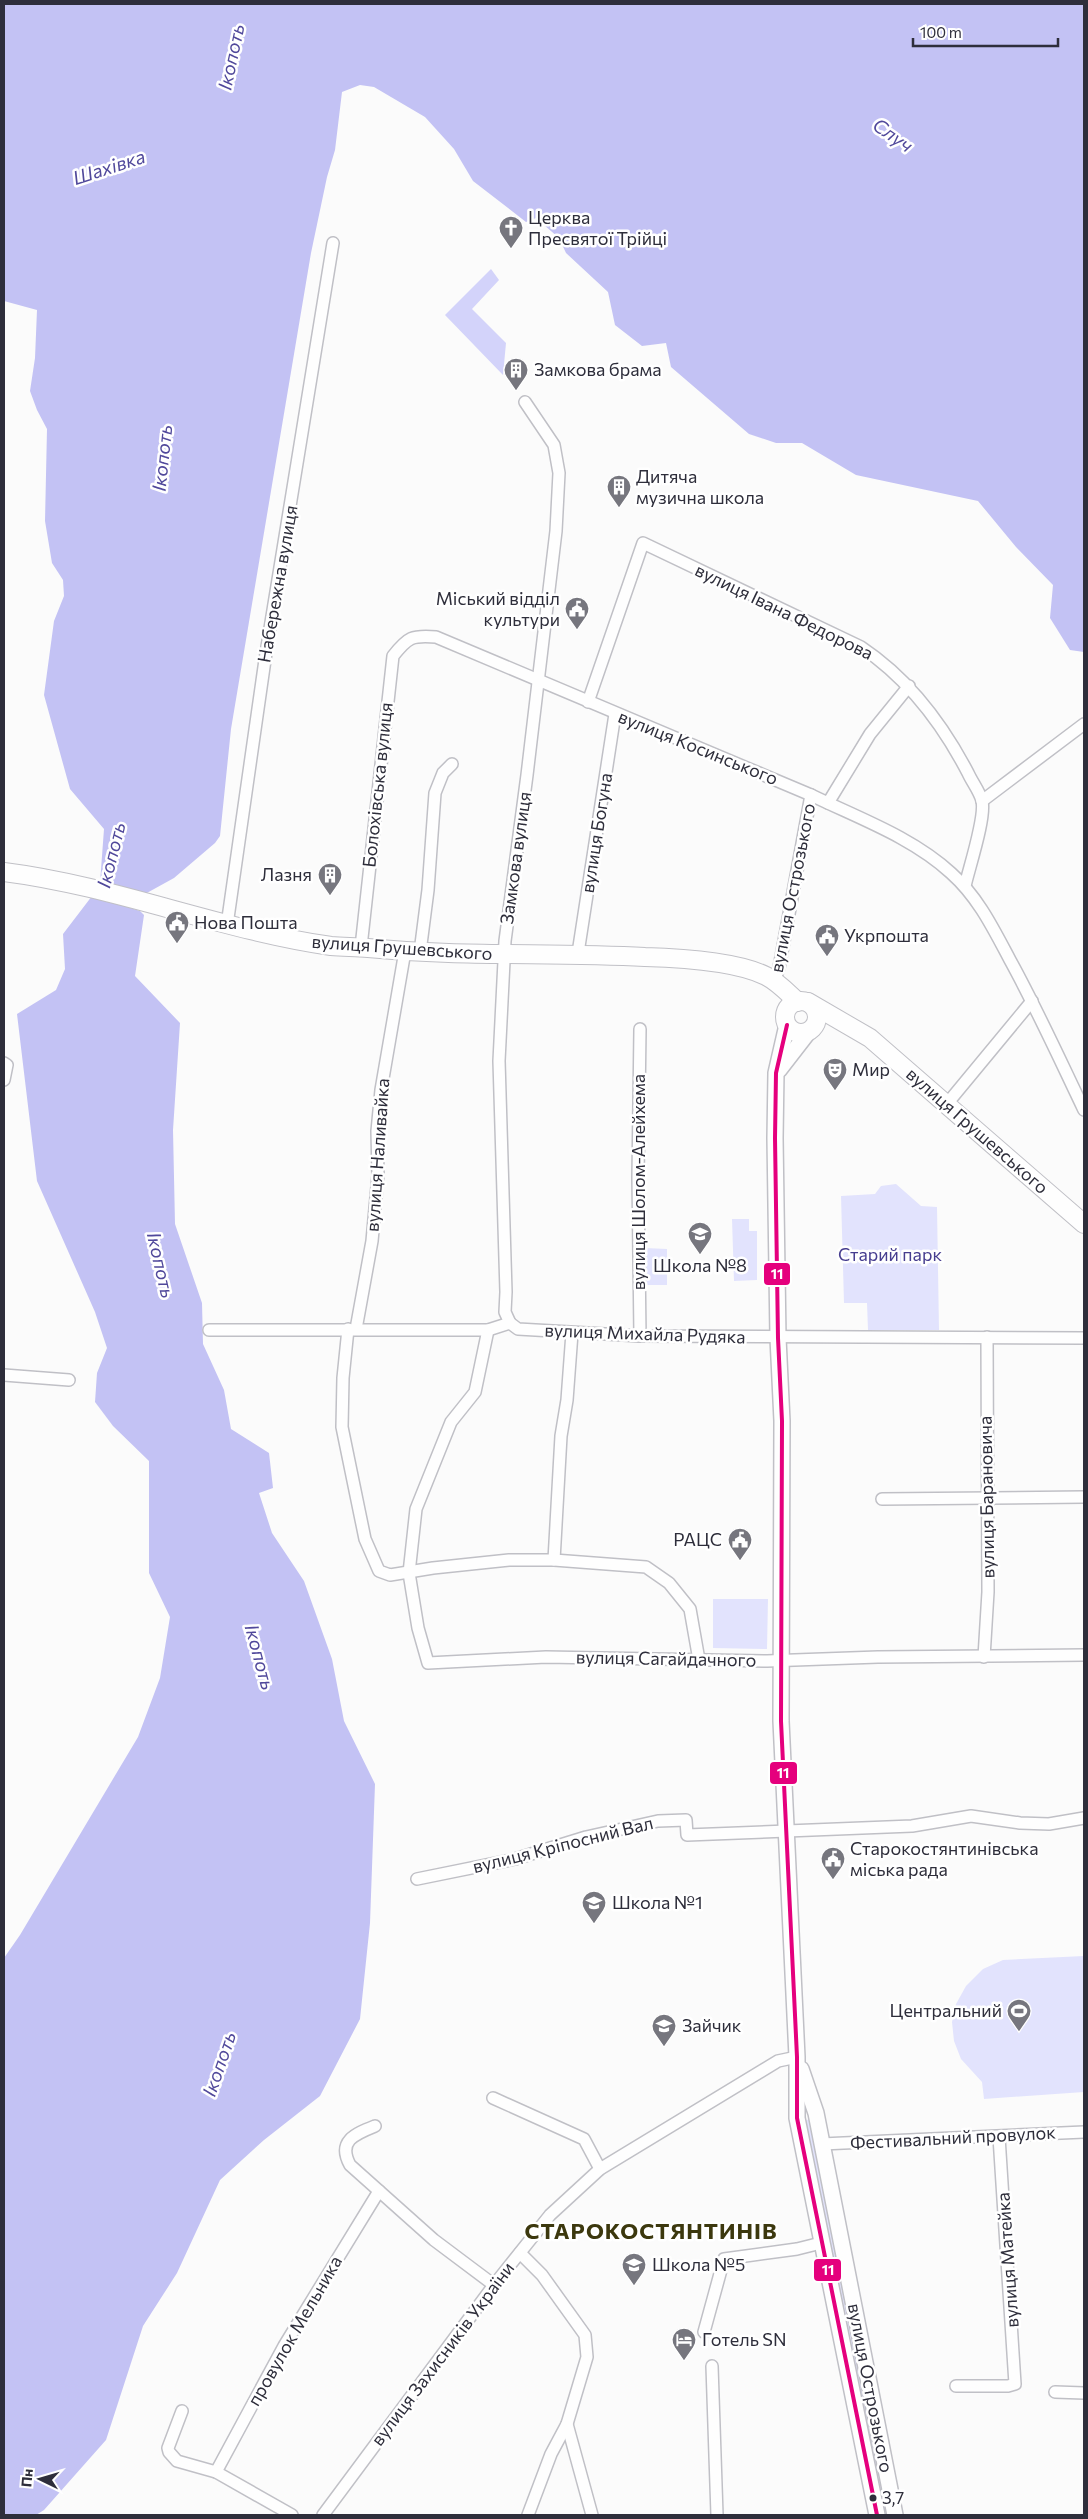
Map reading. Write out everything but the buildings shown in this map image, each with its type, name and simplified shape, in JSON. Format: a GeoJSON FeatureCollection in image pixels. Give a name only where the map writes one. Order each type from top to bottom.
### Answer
{"type":"FeatureCollection","features":[{"type":"Feature","properties":{"kind":"main road","name":"вулиця Грушевського"},"geometry":{"type":"LineString","coordinates":[[9,875],[94,890],[227,925],[333,946],[413,952],[504,955],[578,953],[687,959],[741,968],[766,976],[803,1002],[870,1038],[1084,1224]]}},
{"type":"Feature","properties":{"kind":"main road"},"geometry":{"type":"LineString","coordinates":[[774,982],[786,1022],[795,1032],[810,1030]]}},
{"type":"Feature","properties":{"kind":"main road"},"geometry":{"type":"LineString","coordinates":[[776,1073],[810,1030],[817,1018],[815,1009],[803,1002],[787,1010],[786,1022]]}},
{"type":"Feature","properties":{"kind":"main road","name":"вулиця Острозького"},"geometry":{"type":"LineString","coordinates":[[786,1022],[776,1073],[778,1338],[782,1422],[780,1660],[797,2057],[797,2118],[877,2515]]}},
{"type":"Feature","properties":{"kind":"main road","name":"вулиця Грушевського"},"geometry":{"type":"LineString","coordinates":[[810,1030],[841,1031],[870,1038]]}},
{"type":"Feature","properties":{"kind":"main road","name":"вулиця Острозького"},"geometry":{"type":"LineString","coordinates":[[797,2057],[816,2113],[895,2515]]}},
{"type":"Feature","properties":{"kind":"main road"},"geometry":{"type":"LineString","coordinates":[[797,2118],[805,2111],[816,2113]]}},
{"type":"Feature","properties":{"kind":"street","name":"Набережна вулиця"},"geometry":{"type":"LineString","coordinates":[[227,925],[266,653],[333,243]]}},
{"type":"Feature","properties":{"kind":"street","name":"Замкова вулиця"},"geometry":{"type":"LineString","coordinates":[[510,1323],[505,1312],[500,1071],[504,955],[556,531],[558,473],[554,444],[525,402]]}},
{"type":"Feature","properties":{"kind":"street","name":"вулиця Івана Федорова"},"geometry":{"type":"LineString","coordinates":[[588,702],[643,544],[861,647],[878,659],[909,686],[930,711],[959,756],[982,802]]}},
{"type":"Feature","properties":{"kind":"street","name":"вулиця Косинського"},"geometry":{"type":"LineString","coordinates":[[418,635],[436,638],[812,795],[867,820],[913,846],[949,871],[965,886]]}},
{"type":"Feature","properties":{"kind":"street","name":"Болохівська вулиця"},"geometry":{"type":"LineString","coordinates":[[362,947],[393,656],[405,641],[418,635]]}},
{"type":"Feature","properties":{"kind":"street"},"geometry":{"type":"LineString","coordinates":[[828,803],[870,734],[909,686]]}},
{"type":"Feature","properties":{"kind":"street","name":"вулиця Богуна"},"geometry":{"type":"LineString","coordinates":[[578,953],[615,714]]}},
{"type":"Feature","properties":{"kind":"street"},"geometry":{"type":"LineString","coordinates":[[1084,724],[982,802],[978,833],[965,886],[980,904],[1032,1001],[1084,1110]]}},
{"type":"Feature","properties":{"kind":"street","name":"вулиця Наливайка"},"geometry":{"type":"LineString","coordinates":[[452,764],[444,773],[435,793],[428,890],[381,1090],[377,1131],[378,1176],[372,1241],[343,1378],[342,1427],[365,1539],[379,1571],[390,1576],[509,1560],[554,1560],[646,1566],[669,1583],[690,1609],[699,1660]]}},
{"type":"Feature","properties":{"kind":"street","name":"вулиця Острозького"},"geometry":{"type":"LineString","coordinates":[[774,982],[779,968],[812,795]]}},
{"type":"Feature","properties":{"kind":"street"},"geometry":{"type":"LineString","coordinates":[[946,1104],[1032,1001]]}},
{"type":"Feature","properties":{"kind":"street","name":"вулиця Шолом-Алейхема"},"geometry":{"type":"LineString","coordinates":[[640,1029],[638,1177],[640,1336]]}},
{"type":"Feature","properties":{"kind":"street"},"geometry":{"type":"LineString","coordinates":[[4,1063],[7,1065],[4,1080]]}},
{"type":"Feature","properties":{"kind":"street"},"geometry":{"type":"LineString","coordinates":[[208,1330],[488,1330],[510,1323]]}},
{"type":"Feature","properties":{"kind":"street","name":"вулиця Михайла Рудяка"},"geometry":{"type":"LineString","coordinates":[[510,1323],[518,1329],[640,1336],[1084,1338]]}},
{"type":"Feature","properties":{"kind":"street"},"geometry":{"type":"LineString","coordinates":[[409,1573],[416,1509],[451,1422],[475,1392],[488,1330]]}},
{"type":"Feature","properties":{"kind":"street"},"geometry":{"type":"LineString","coordinates":[[554,1560],[561,1436],[567,1400],[572,1333]]}},
{"type":"Feature","properties":{"kind":"street","name":"вулиця Барановича"},"geometry":{"type":"LineString","coordinates":[[984,1657],[988,1592],[987,1338]]}},
{"type":"Feature","properties":{"kind":"street"},"geometry":{"type":"LineString","coordinates":[[4,1375],[69,1380]]}},
{"type":"Feature","properties":{"kind":"street"},"geometry":{"type":"LineString","coordinates":[[882,1499],[1084,1497]]}},
{"type":"Feature","properties":{"kind":"street","name":"вулиця Сагайдачного"},"geometry":{"type":"LineString","coordinates":[[409,1573],[418,1628],[428,1663],[546,1657],[780,1660],[929,1656],[1084,1655]]}},
{"type":"Feature","properties":{"kind":"street","name":"вулиця Кріпосний Вал"},"geometry":{"type":"LineString","coordinates":[[417,1879],[515,1859],[586,1837],[658,1821],[686,1820],[687,1835],[912,1826],[971,1816],[1020,1823],[1049,1824],[1084,1818]]}},
{"type":"Feature","properties":{"kind":"street","name":"вулиця Захисників України"},"geometry":{"type":"LineString","coordinates":[[324,2515],[494,2285],[550,2216],[600,2169],[778,2061],[797,2057]]}},
{"type":"Feature","properties":{"kind":"street"},"geometry":{"type":"LineString","coordinates":[[492,2098],[584,2139],[600,2169]]}},
{"type":"Feature","properties":{"kind":"street"},"geometry":{"type":"LineString","coordinates":[[376,2126],[355,2134],[345,2146],[345,2156],[350,2166],[434,2240],[494,2285]]}},
{"type":"Feature","properties":{"kind":"street","name":"Фестивальний провулок"},"geometry":{"type":"LineString","coordinates":[[822,2144],[1084,2132]]}},
{"type":"Feature","properties":{"kind":"street","name":"вулиця Матейка"},"geometry":{"type":"LineString","coordinates":[[956,2386],[1008,2386],[1016,2384],[999,2137]]}},
{"type":"Feature","properties":{"kind":"street","name":"провулок Мельника"},"geometry":{"type":"LineString","coordinates":[[216,2472],[284,2346],[379,2191]]}},
{"type":"Feature","properties":{"kind":"street"},"geometry":{"type":"LineString","coordinates":[[704,2332],[724,2259],[797,2249],[821,2243]]}},
{"type":"Feature","properties":{"kind":"street"},"geometry":{"type":"LineString","coordinates":[[520,2253],[542,2275],[585,2335],[587,2358],[567,2424],[551,2454],[528,2515]]}},
{"type":"Feature","properties":{"kind":"street"},"geometry":{"type":"LineString","coordinates":[[712,2366],[717,2515]]}},
{"type":"Feature","properties":{"kind":"street"},"geometry":{"type":"LineString","coordinates":[[1056,2392],[1084,2393]]}},
{"type":"Feature","properties":{"kind":"street"},"geometry":{"type":"LineString","coordinates":[[182,2411],[168,2448],[177,2462],[216,2472],[292,2515]]}},
{"type":"Feature","properties":{"kind":"street"},"geometry":{"type":"LineString","coordinates":[[567,2424],[592,2515]]}},
{"type":"Feature","properties":{"kind":"green space","name":"Старий парк"},"geometry":{"type":"Polygon","coordinates":[[[896,1184],[921,1206],[937,1207],[939,1330],[868,1330],[867,1303],[844,1303],[841,1196],[875,1194],[881,1186],[896,1184]]]}},
{"type":"Feature","properties":{"kind":"green space"},"geometry":{"type":"Polygon","coordinates":[[[732,1219],[749,1219],[749,1231],[757,1231],[757,1280],[734,1281],[732,1219]]]}},
{"type":"Feature","properties":{"kind":"green space"},"geometry":{"type":"Polygon","coordinates":[[[645,1248],[667,1249],[667,1285],[645,1285],[645,1248]]]}},
{"type":"Feature","properties":{"kind":"green space"},"geometry":{"type":"Polygon","coordinates":[[[713,1599],[768,1599],[767,1649],[713,1648],[713,1599]]]}},
{"type":"Feature","properties":{"kind":"green space","name":"Центральний"},"geometry":{"type":"Polygon","coordinates":[[[1084,1956],[1084,2092],[984,2099],[982,2082],[961,2059],[954,2041],[952,2022],[956,2004],[966,1986],[983,1969],[1003,1960],[1084,1956]]]}},
{"type":"Feature","properties":{"kind":"green space"},"geometry":{"type":"Polygon","coordinates":[[[812,2119],[891,2515],[881,2515],[800,2121],[812,2119]]]}},
{"type":"Feature","properties":{"kind":"shaded area"},"geometry":{"type":"Polygon","coordinates":[[[491,269],[499,280],[472,309],[506,343],[503,375],[445,315],[491,269]]]}},
{"type":"Feature","properties":{"kind":"water"},"geometry":{"type":"Polygon","coordinates":[[[4,4],[1084,4],[1084,652],[1070,650],[1050,618],[1053,585],[1016,547],[978,501],[856,475],[802,443],[776,443],[749,434],[671,367],[666,343],[642,346],[615,325],[608,292],[566,253],[559,238],[536,218],[526,222],[473,181],[454,149],[425,117],[374,87],[360,85],[342,92],[335,150],[327,177],[311,253],[231,729],[220,836],[215,843],[174,878],[145,894],[100,883],[104,829],[70,789],[44,695],[54,621],[64,596],[63,580],[52,563],[45,521],[47,429],[30,391],[35,358],[37,310],[4,301],[4,4]]]}},
{"type":"Feature","properties":{"kind":"water","name":"Ікопоть"},"geometry":{"type":"Polygon","coordinates":[[[92,896],[140,911],[144,915],[135,976],[180,1023],[173,1130],[175,1224],[202,1303],[203,1344],[224,1390],[231,1429],[269,1453],[273,1488],[259,1493],[272,1533],[304,1581],[332,1659],[344,1721],[375,1784],[370,1923],[360,2019],[320,2096],[264,2140],[220,2180],[177,2273],[143,2326],[106,2440],[44,2510],[36,2515],[4,2515],[4,1958],[20,1935],[138,1737],[160,1678],[170,1617],[149,1573],[149,1461],[113,1426],[95,1402],[97,1373],[107,1348],[95,1312],[37,1181],[17,1014],[56,990],[65,969],[63,934],[92,896]]]}},
{"type":"Feature","properties":{"kind":"transit line","name":"11"},"geometry":{"type":"LineString","coordinates":[[787,1025],[776,1073],[775,1138],[778,1338],[782,1421],[781,1721],[797,2057],[797,2118],[877,2515]]}},
{"type":"Feature","properties":{"kind":"place","name":"Церква Пресвятої Трійці"},"geometry":{"type":"Point","coordinates":[511,249]}},
{"type":"Feature","properties":{"kind":"place","name":"Замкова брама"},"geometry":{"type":"Point","coordinates":[516,391]}},
{"type":"Feature","properties":{"kind":"place","name":"Дитяча музична школа"},"geometry":{"type":"Point","coordinates":[619,508]}},
{"type":"Feature","properties":{"kind":"place","name":"Міський відділ культури"},"geometry":{"type":"Point","coordinates":[577,630]}},
{"type":"Feature","properties":{"kind":"place","name":"Лазня"},"geometry":{"type":"Point","coordinates":[330,896]}},
{"type":"Feature","properties":{"kind":"place","name":"Нова Пошта"},"geometry":{"type":"Point","coordinates":[177,944]}},
{"type":"Feature","properties":{"kind":"place","name":"Укрпошта"},"geometry":{"type":"Point","coordinates":[827,957]}},
{"type":"Feature","properties":{"kind":"place","name":"Мир"},"geometry":{"type":"Point","coordinates":[835,1091]}},
{"type":"Feature","properties":{"kind":"place","name":"Школа №8"},"geometry":{"type":"Point","coordinates":[700,1255]}},
{"type":"Feature","properties":{"kind":"place","name":"РАЦС"},"geometry":{"type":"Point","coordinates":[740,1561]}},
{"type":"Feature","properties":{"kind":"place","name":"Старокостянтинівська міська рада"},"geometry":{"type":"Point","coordinates":[833,1880]}},
{"type":"Feature","properties":{"kind":"place","name":"Школа №1"},"geometry":{"type":"Point","coordinates":[594,1924]}},
{"type":"Feature","properties":{"kind":"place","name":"Центральний"},"geometry":{"type":"Point","coordinates":[1019,2032]}},
{"type":"Feature","properties":{"kind":"place","name":"Зайчик"},"geometry":{"type":"Point","coordinates":[664,2047]}},
{"type":"Feature","properties":{"kind":"place","name":"Школа №5"},"geometry":{"type":"Point","coordinates":[634,2286]}},
{"type":"Feature","properties":{"kind":"place","name":"Готель SN"},"geometry":{"type":"Point","coordinates":[684,2361]}},
{"type":"Feature","properties":{"kind":"place","name":"3,7"},"geometry":{"type":"Point","coordinates":[873,2498]}},
{"type":"Feature","properties":{"kind":"district","name":"СТАРОКОСТЯНТИНІВ"},"geometry":{"type":"Point","coordinates":[651,2231]}},
{"type":"Feature","properties":{"kind":"water label","name":"Случ"},"geometry":{"type":"Point","coordinates":[893,135]}},
{"type":"Feature","properties":{"kind":"water label","name":"Шахівка"},"geometry":{"type":"Point","coordinates":[109,167]}}]}
